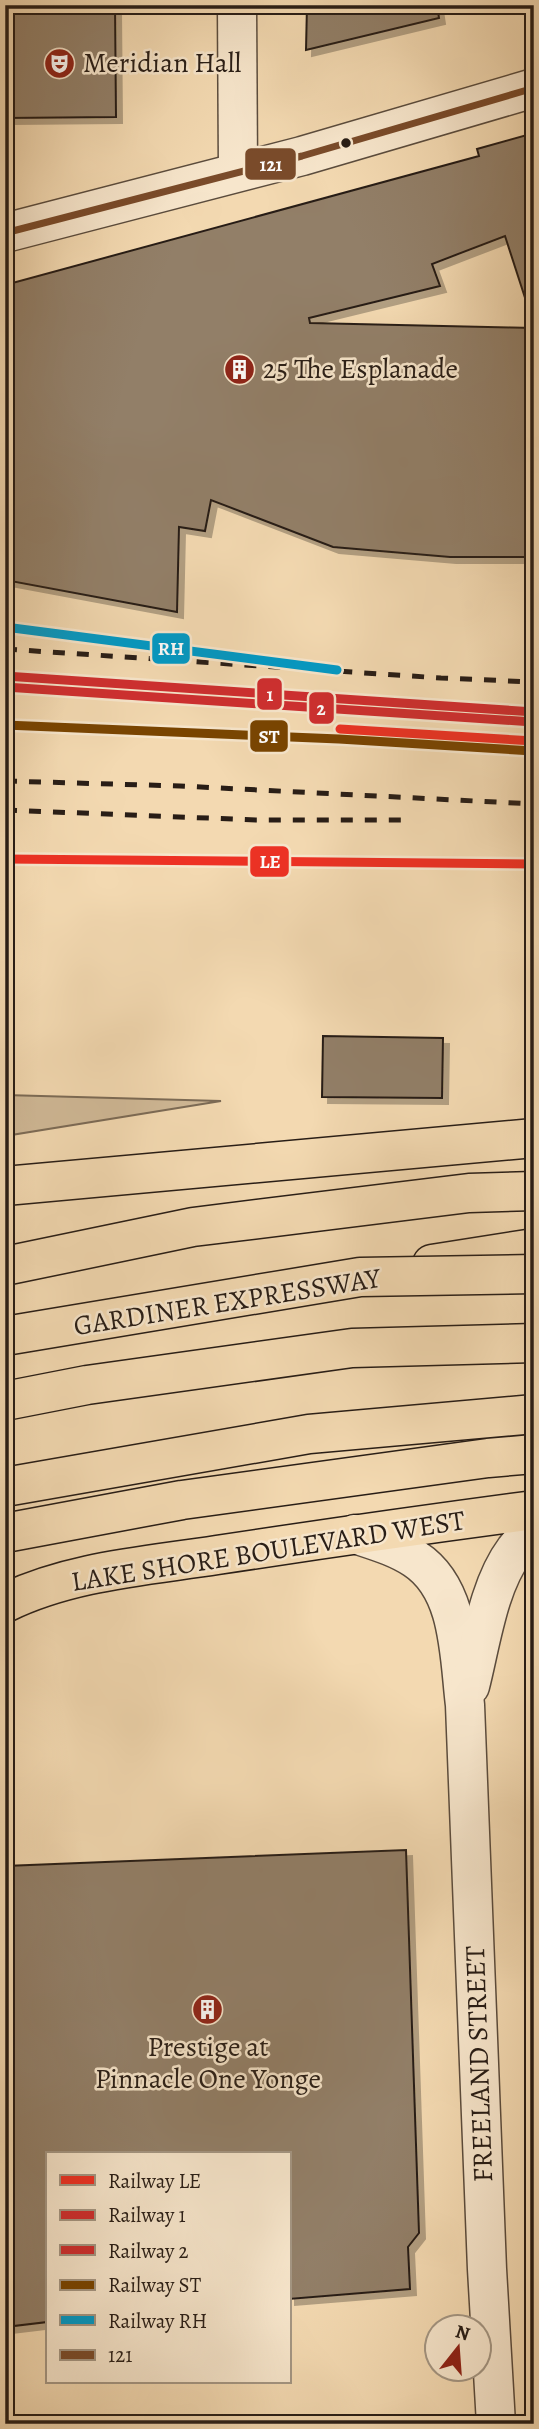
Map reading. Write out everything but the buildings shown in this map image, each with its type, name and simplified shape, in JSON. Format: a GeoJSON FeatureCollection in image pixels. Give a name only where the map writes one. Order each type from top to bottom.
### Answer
{"type":"FeatureCollection","features":[{"type":"Feature","properties":{"kind":"highway"},"geometry":{"type":"LineString","coordinates":[[5,1186],[534,1138]]}},
{"type":"Feature","properties":{"kind":"highway"},"geometry":{"type":"LineString","coordinates":[[5,1266],[193,1227],[469,1192],[534,1191]]}},
{"type":"Feature","properties":{"kind":"highway"},"geometry":{"type":"LineString","coordinates":[[5,1354],[353,1276],[534,1248]]}},
{"type":"Feature","properties":{"kind":"highway","name":"GARDINER EXPRESSWAY"},"geometry":{"type":"LineString","coordinates":[[5,1336],[360,1277],[534,1274]]}},
{"type":"Feature","properties":{"kind":"highway"},"geometry":{"type":"LineString","coordinates":[[5,1401],[87,1385],[352,1348],[534,1343]]}},
{"type":"Feature","properties":{"kind":"highway"},"geometry":{"type":"LineString","coordinates":[[5,1487],[309,1434],[534,1414]]}},
{"type":"Feature","properties":{"kind":"highway"},"geometry":{"type":"LineString","coordinates":[[5,1533],[182,1500],[534,1454]]}},
{"type":"Feature","properties":{"kind":"highway","name":"LAKE SHORE BOULEVARD WEST"},"geometry":{"type":"LineString","coordinates":[[5,1603],[27,1592],[98,1573],[534,1510]]}},
{"type":"Feature","properties":{"kind":"street"},"geometry":{"type":"LineString","coordinates":[[237,5],[238,171]]}},
{"type":"Feature","properties":{"kind":"street"},"geometry":{"type":"LineString","coordinates":[[5,233],[302,156],[534,88]]}},
{"type":"Feature","properties":{"kind":"street","name":"FREELAND STREET"},"geometry":{"type":"LineString","coordinates":[[465,1705],[500,1577],[516,1549],[534,1530]]}},
{"type":"Feature","properties":{"kind":"street","name":"FREELAND STREET"},"geometry":{"type":"LineString","coordinates":[[355,1534],[395,1548],[417,1560],[432,1574],[453,1616],[465,1705],[487,2269],[496,2424]]}},
{"type":"Feature","properties":{"kind":"shaded area"},"geometry":{"type":"Polygon","coordinates":[[[5,1095],[221,1101],[5,1136],[5,1095]]]}},
{"type":"Feature","properties":{"kind":"railway"},"geometry":{"type":"LineString","coordinates":[[5,649],[534,682]]}},
{"type":"Feature","properties":{"kind":"railway"},"geometry":{"type":"LineString","coordinates":[[5,781],[180,786],[534,804]]}},
{"type":"Feature","properties":{"kind":"railway"},"geometry":{"type":"LineString","coordinates":[[5,810],[256,820],[401,820]]}},
{"type":"Feature","properties":{"kind":"rail line","name":"RH"},"geometry":{"type":"LineString","coordinates":[[5,627],[337,670]]}},
{"type":"Feature","properties":{"kind":"rail line","name":"1"},"geometry":{"type":"LineString","coordinates":[[5,676],[534,712]]}},
{"type":"Feature","properties":{"kind":"rail line","name":"2"},"geometry":{"type":"LineString","coordinates":[[5,687],[533,722]]}},
{"type":"Feature","properties":{"kind":"rail line","name":"ST"},"geometry":{"type":"LineString","coordinates":[[5,725],[339,739],[533,751]]}},
{"type":"Feature","properties":{"kind":"rail line","name":"LE"},"geometry":{"type":"LineString","coordinates":[[340,729],[534,741]]}},
{"type":"Feature","properties":{"kind":"rail line","name":"LE"},"geometry":{"type":"LineString","coordinates":[[5,859],[534,864]]}},
{"type":"Feature","properties":{"kind":"transit line","name":"121"},"geometry":{"type":"LineString","coordinates":[[5,233],[302,156],[534,88]]}},
{"type":"Feature","properties":{"kind":"place","name":"Meridian Hall"},"geometry":{"type":"Point","coordinates":[60,63]}},
{"type":"Feature","properties":{"kind":"place","name":"25 The Esplanade"},"geometry":{"type":"Point","coordinates":[240,369]}},
{"type":"Feature","properties":{"kind":"place","name":"Prestige at Pinnacle One Yonge"},"geometry":{"type":"Point","coordinates":[208,2010]}}]}
